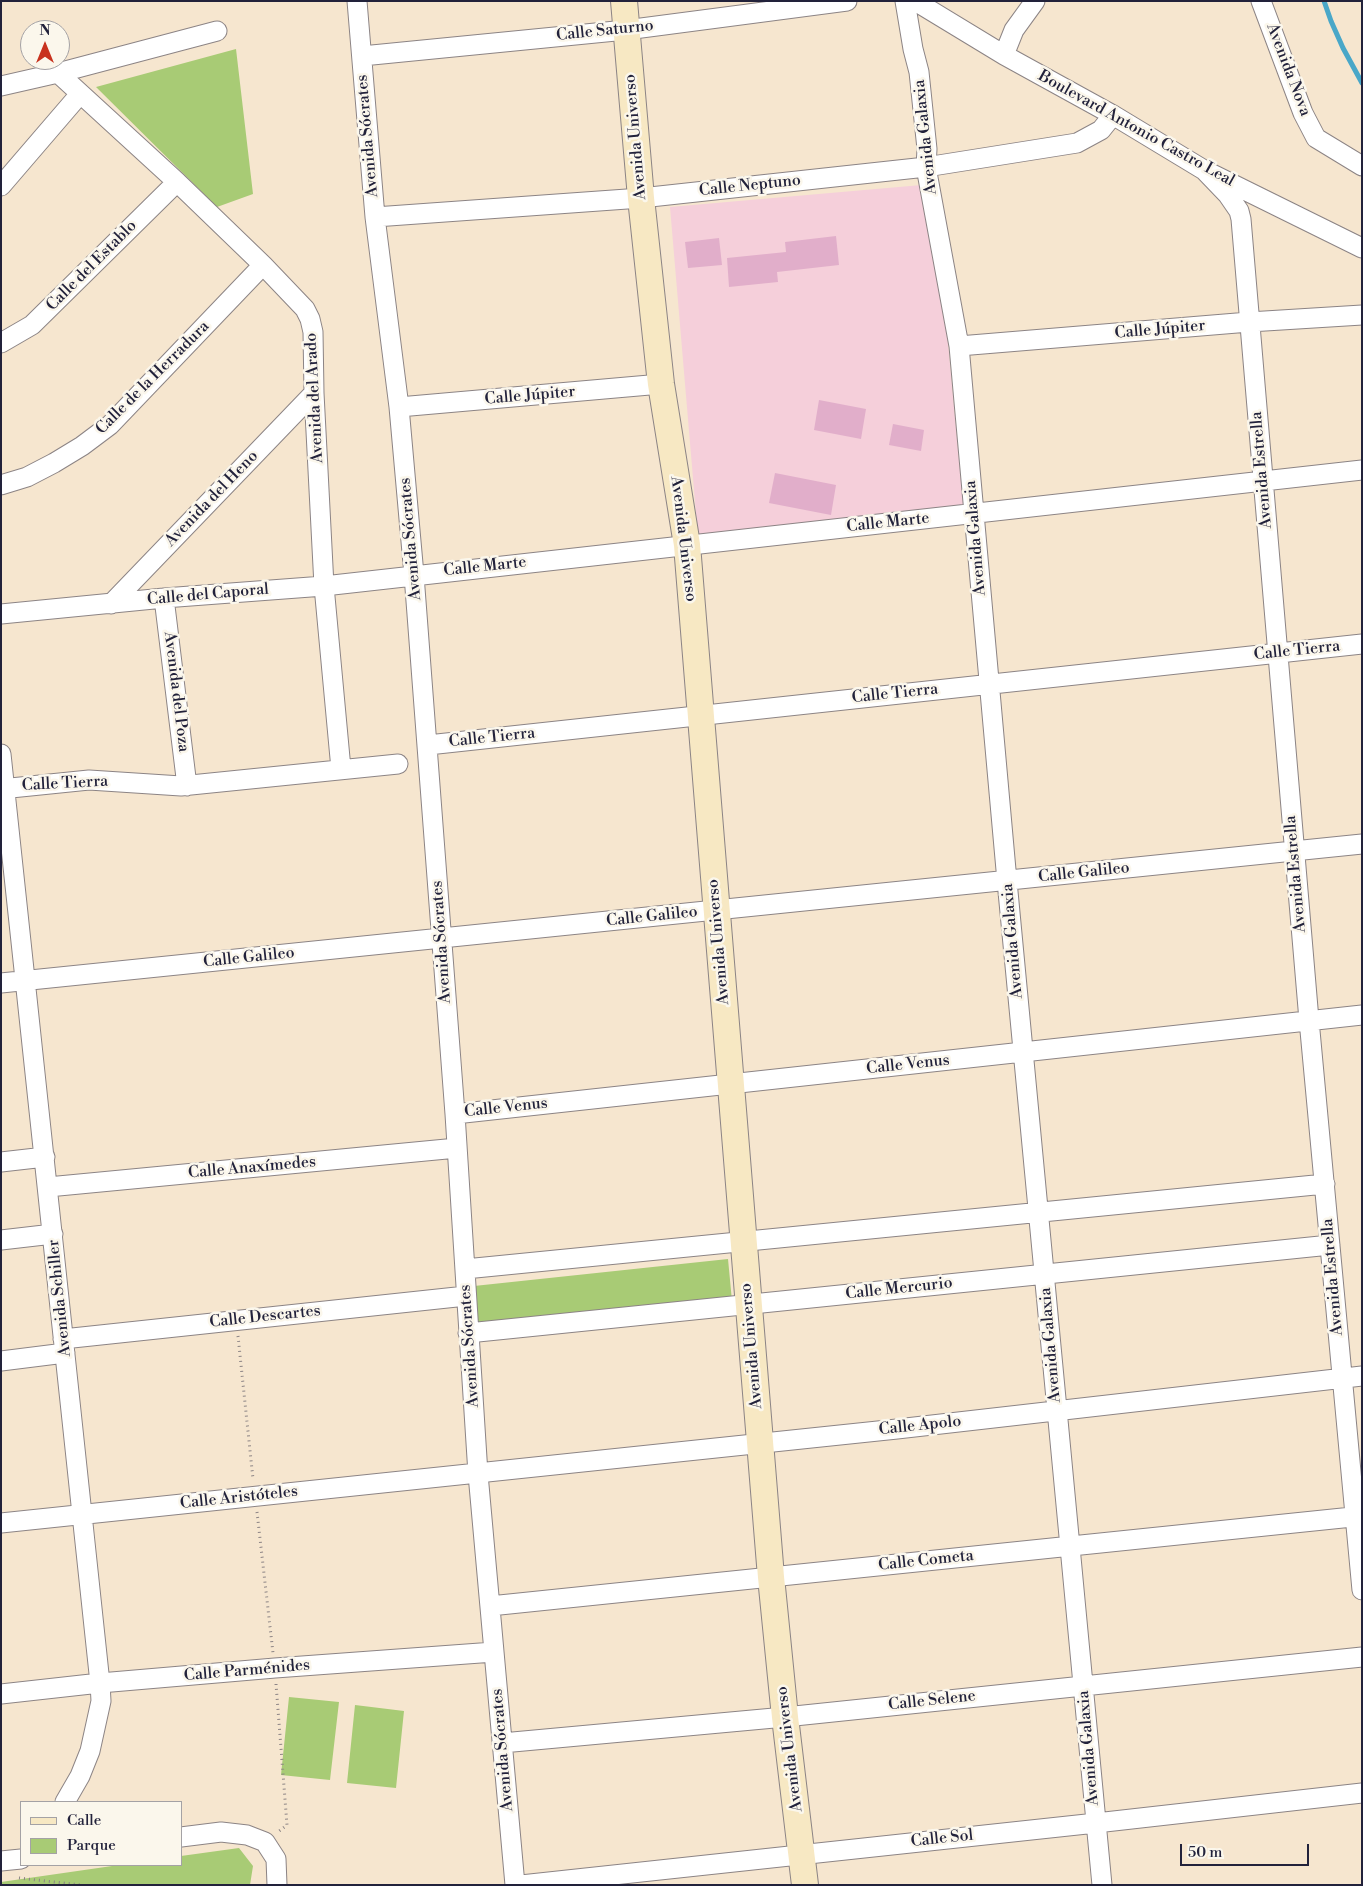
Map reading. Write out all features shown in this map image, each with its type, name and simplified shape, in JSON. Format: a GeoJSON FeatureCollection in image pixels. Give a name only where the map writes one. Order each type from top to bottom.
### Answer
{"type":"FeatureCollection","features":[{"type":"Feature","properties":{"kind":"street","name":"Avenida Sócrates"},"geometry":{"type":"LineString","coordinates":[[357,1],[375,217],[399,408],[414,575],[455,1114],[478,1474],[515,1885]]}},
{"type":"Feature","properties":{"kind":"street","name":"Avenida Universo"},"geometry":{"type":"LineString","coordinates":[[624,1],[641,198],[661,384],[687,545],[760,1443],[785,1717],[805,1885]]}},
{"type":"Feature","properties":{"kind":"street","name":"Calle Saturno"},"geometry":{"type":"LineString","coordinates":[[362,56],[626,30],[847,1]]}},
{"type":"Feature","properties":{"kind":"street","name":"Avenida Galaxia"},"geometry":{"type":"LineString","coordinates":[[904,1],[919,72],[926,167],[959,346],[1007,881],[1102,1885]]}},
{"type":"Feature","properties":{"kind":"street","name":"Boulevard Antonio Castro Leal"},"geometry":{"type":"LineString","coordinates":[[915,1],[1004,55],[1113,115],[1204,170],[1362,248]]}},
{"type":"Feature","properties":{"kind":"street"},"geometry":{"type":"LineString","coordinates":[[1004,55],[1014,30],[1035,1]]}},
{"type":"Feature","properties":{"kind":"street","name":"Avenida Nova"},"geometry":{"type":"LineString","coordinates":[[1262,1],[1303,113],[1316,138],[1362,166]]}},
{"type":"Feature","properties":{"kind":"street"},"geometry":{"type":"LineString","coordinates":[[1,86],[217,31]]}},
{"type":"Feature","properties":{"kind":"street","name":"Avenida del Arado"},"geometry":{"type":"LineString","coordinates":[[58,73],[177,182],[263,265],[305,308],[310,319],[313,332],[314,394],[324,586],[341,769]]}},
{"type":"Feature","properties":{"kind":"street"},"geometry":{"type":"LineString","coordinates":[[1,186],[80,94]]}},
{"type":"Feature","properties":{"kind":"street","name":"Calle Neptuno"},"geometry":{"type":"LineString","coordinates":[[375,217],[641,198],[926,167],[1077,143],[1101,130],[1113,115]]}},
{"type":"Feature","properties":{"kind":"street","name":"Avenida Estrella"},"geometry":{"type":"LineString","coordinates":[[1204,170],[1228,195],[1239,211],[1324,1184],[1342,1377],[1359,1516],[1362,1590]]}},
{"type":"Feature","properties":{"kind":"street","name":"Calle del Establo"},"geometry":{"type":"LineString","coordinates":[[1,343],[32,325],[177,182]]}},
{"type":"Feature","properties":{"kind":"street","name":"Calle de la Herradura"},"geometry":{"type":"LineString","coordinates":[[1,485],[27,477],[54,463],[82,446],[110,425],[263,265]]}},
{"type":"Feature","properties":{"kind":"street","name":"Calle Júpiter"},"geometry":{"type":"LineString","coordinates":[[959,346],[1249,322],[1362,315]]}},
{"type":"Feature","properties":{"kind":"street","name":"Calle Júpiter"},"geometry":{"type":"LineString","coordinates":[[399,408],[661,384]]}},
{"type":"Feature","properties":{"kind":"street","name":"Avenida del Heno"},"geometry":{"type":"LineString","coordinates":[[111,604],[314,394]]}},
{"type":"Feature","properties":{"kind":"street","name":"Calle Marte"},"geometry":{"type":"LineString","coordinates":[[414,575],[1362,470]]}},
{"type":"Feature","properties":{"kind":"street","name":"Calle del Caporal"},"geometry":{"type":"LineString","coordinates":[[1,614],[164,598],[324,586],[414,575]]}},
{"type":"Feature","properties":{"kind":"street","name":"Avenida del Poza"},"geometry":{"type":"LineString","coordinates":[[164,598],[187,786]]}},
{"type":"Feature","properties":{"kind":"street","name":"Calle Tierra"},"geometry":{"type":"LineString","coordinates":[[428,745],[1362,644]]}},
{"type":"Feature","properties":{"kind":"street","name":"Avenida Schiller"},"geometry":{"type":"LineString","coordinates":[[1,754],[100,1683],[100,1701],[90,1751],[80,1776],[66,1801]]}},
{"type":"Feature","properties":{"kind":"street","name":"Calle Tierra"},"geometry":{"type":"LineString","coordinates":[[4,788],[89,780],[187,786],[398,764]]}},
{"type":"Feature","properties":{"kind":"street","name":"Calle Galileo"},"geometry":{"type":"LineString","coordinates":[[1,983],[1362,844]]}},
{"type":"Feature","properties":{"kind":"street","name":"Calle Venus"},"geometry":{"type":"LineString","coordinates":[[455,1114],[1362,1015]]}},
{"type":"Feature","properties":{"kind":"street","name":"Calle Anaxímedes"},"geometry":{"type":"LineString","coordinates":[[48,1187],[457,1148]]}},
{"type":"Feature","properties":{"kind":"street"},"geometry":{"type":"LineString","coordinates":[[1,1162],[45,1157]]}},
{"type":"Feature","properties":{"kind":"street"},"geometry":{"type":"LineString","coordinates":[[465,1269],[1324,1184]]}},
{"type":"Feature","properties":{"kind":"street"},"geometry":{"type":"LineString","coordinates":[[1,1240],[53,1234]]}},
{"type":"Feature","properties":{"kind":"street","name":"Calle Mercurio"},"geometry":{"type":"LineString","coordinates":[[468,1334],[1330,1245]]}},
{"type":"Feature","properties":{"kind":"street","name":"Calle Descartes"},"geometry":{"type":"LineString","coordinates":[[1,1360],[64,1346],[237,1320],[466,1296]]}},
{"type":"Feature","properties":{"kind":"street","name":"Calle Apolo"},"geometry":{"type":"LineString","coordinates":[[478,1474],[1362,1376]]}},
{"type":"Feature","properties":{"kind":"street","name":"Calle Aristóteles"},"geometry":{"type":"LineString","coordinates":[[1,1523],[478,1474]]}},
{"type":"Feature","properties":{"kind":"street","name":"Calle Cometa"},"geometry":{"type":"LineString","coordinates":[[490,1606],[1359,1516]]}},
{"type":"Feature","properties":{"kind":"street","name":"Calle Parménides"},"geometry":{"type":"LineString","coordinates":[[1,1694],[100,1683],[275,1668],[494,1652]]}},
{"type":"Feature","properties":{"kind":"street","name":"Calle Selene"},"geometry":{"type":"LineString","coordinates":[[502,1743],[785,1717],[1362,1657]]}},
{"type":"Feature","properties":{"kind":"street","name":"Calle Sol"},"geometry":{"type":"LineString","coordinates":[[521,1885],[1362,1793]]}},
{"type":"Feature","properties":{"kind":"street"},"geometry":{"type":"LineString","coordinates":[[182,1837],[221,1832],[248,1835],[266,1842],[276,1859],[277,1885]]}},
{"type":"Feature","properties":{"kind":"street"},"geometry":{"type":"LineString","coordinates":[[6,1869],[20,1859]]}},
{"type":"Feature","properties":{"kind":"path"},"geometry":{"type":"LineString","coordinates":[[237,1320],[275,1668],[287,1825],[266,1842]]}},
{"type":"Feature","properties":{"kind":"path"},"geometry":{"type":"LineString","coordinates":[[6,1869],[81,1885]]}},
{"type":"Feature","properties":{"kind":"shaded area"},"geometry":{"type":"Polygon","coordinates":[[[933,184],[964,512],[698,537],[670,207],[933,184]]]}},
{"type":"Feature","properties":{"kind":"green space"},"geometry":{"type":"Polygon","coordinates":[[[236,49],[253,194],[217,207],[96,87],[236,49]]]}},
{"type":"Feature","properties":{"kind":"green space"},"geometry":{"type":"Polygon","coordinates":[[[728,1259],[732,1301],[479,1328],[474,1286],[728,1259]]]}},
{"type":"Feature","properties":{"kind":"green space"},"geometry":{"type":"Polygon","coordinates":[[[289,1697],[339,1702],[330,1780],[281,1775],[289,1697]]]}},
{"type":"Feature","properties":{"kind":"green space"},"geometry":{"type":"Polygon","coordinates":[[[355,1705],[404,1711],[396,1788],[347,1783],[355,1705]]]}},
{"type":"Feature","properties":{"kind":"green space"},"geometry":{"type":"Polygon","coordinates":[[[239,1848],[253,1866],[250,1885],[1,1885],[1,1882],[112,1866],[182,1866],[182,1856],[239,1848]]]}},
{"type":"Feature","properties":{"kind":"building"},"geometry":{"type":"Polygon","coordinates":[[[836,236],[839,265],[777,272],[778,282],[729,287],[727,258],[786,252],[785,242],[836,236]]]}},
{"type":"Feature","properties":{"kind":"building"},"geometry":{"type":"Polygon","coordinates":[[[719,238],[722,265],[688,268],[685,242],[719,238]]]}},
{"type":"Feature","properties":{"kind":"building"},"geometry":{"type":"Polygon","coordinates":[[[819,400],[866,409],[861,439],[814,430],[819,400]]]}},
{"type":"Feature","properties":{"kind":"building"},"geometry":{"type":"Polygon","coordinates":[[[893,424],[924,430],[921,451],[889,445],[893,424]]]}},
{"type":"Feature","properties":{"kind":"building"},"geometry":{"type":"Polygon","coordinates":[[[775,473],[836,485],[831,515],[769,503],[775,473]]]}},
{"type":"Feature","properties":{"kind":"waterway"},"geometry":{"type":"LineString","coordinates":[[1324,1],[1343,48],[1362,83]]}}]}
